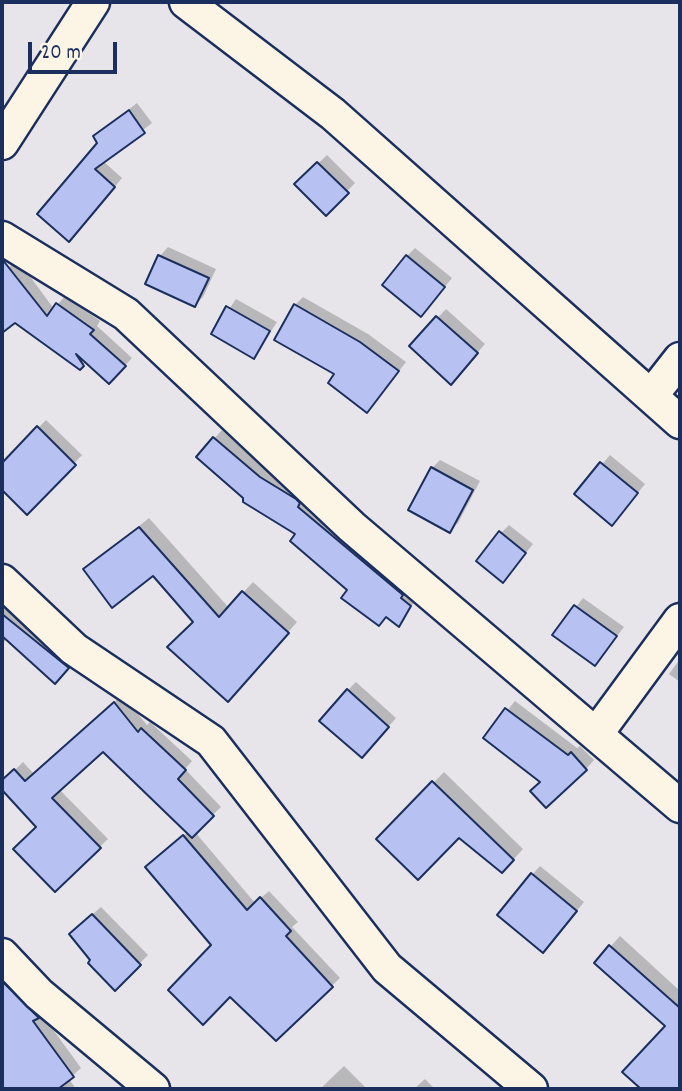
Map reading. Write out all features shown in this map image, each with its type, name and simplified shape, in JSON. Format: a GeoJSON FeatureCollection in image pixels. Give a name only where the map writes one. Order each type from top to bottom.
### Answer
{"type":"FeatureCollection","features":[{"type":"Feature","properties":{"kind":"street"},"geometry":{"type":"LineString","coordinates":[[2,143],[93,2]]}},
{"type":"Feature","properties":{"kind":"street"},"geometry":{"type":"LineString","coordinates":[[186,2],[333,114],[680,422]]}},
{"type":"Feature","properties":{"kind":"street"},"geometry":{"type":"LineString","coordinates":[[2,238],[126,314],[352,527],[680,806]]}},
{"type":"Feature","properties":{"kind":"street"},"geometry":{"type":"LineString","coordinates":[[651,396],[680,359]]}},
{"type":"Feature","properties":{"kind":"street"},"geometry":{"type":"LineString","coordinates":[[2,581],[74,649],[211,741],[387,968],[531,1089]]}},
{"type":"Feature","properties":{"kind":"street"},"geometry":{"type":"LineString","coordinates":[[597,733],[680,620]]}},
{"type":"Feature","properties":{"kind":"street"},"geometry":{"type":"LineString","coordinates":[[2,955],[39,994],[153,1089]]}},
{"type":"Feature","properties":{"kind":"building"},"geometry":{"type":"Polygon","coordinates":[[[129,110],[145,133],[95,169],[115,187],[69,242],[37,214],[97,143],[93,136],[129,110]]]}},
{"type":"Feature","properties":{"kind":"building"},"geometry":{"type":"Polygon","coordinates":[[[317,162],[349,193],[326,216],[294,184],[317,162]]]}},
{"type":"Feature","properties":{"kind":"building"},"geometry":{"type":"Polygon","coordinates":[[[158,255],[209,278],[195,307],[145,284],[158,255]]]}},
{"type":"Feature","properties":{"kind":"building"},"geometry":{"type":"Polygon","coordinates":[[[406,255],[445,287],[421,317],[382,285],[406,255]]]}},
{"type":"Feature","properties":{"kind":"building"},"geometry":{"type":"Polygon","coordinates":[[[2,259],[47,316],[56,303],[94,330],[90,334],[126,366],[109,384],[76,354],[84,366],[80,370],[15,323],[2,333],[2,259]]]}},
{"type":"Feature","properties":{"kind":"building"},"geometry":{"type":"Polygon","coordinates":[[[294,304],[360,342],[399,371],[367,413],[328,383],[334,374],[274,340],[294,304]]]}},
{"type":"Feature","properties":{"kind":"building"},"geometry":{"type":"Polygon","coordinates":[[[226,306],[270,331],[254,359],[211,334],[226,306]]]}},
{"type":"Feature","properties":{"kind":"building"},"geometry":{"type":"Polygon","coordinates":[[[436,316],[478,353],[451,385],[409,346],[436,316]]]}},
{"type":"Feature","properties":{"kind":"building"},"geometry":{"type":"Polygon","coordinates":[[[37,426],[76,465],[27,515],[2,490],[2,463],[37,426]]]}},
{"type":"Feature","properties":{"kind":"building"},"geometry":{"type":"Polygon","coordinates":[[[213,437],[260,477],[296,499],[300,503],[298,507],[403,595],[401,598],[411,606],[399,627],[386,617],[379,626],[341,598],[347,590],[290,541],[295,534],[243,502],[243,498],[196,457],[213,437]]]}},
{"type":"Feature","properties":{"kind":"building"},"geometry":{"type":"Polygon","coordinates":[[[600,462],[638,493],[612,526],[574,494],[600,462]]]}},
{"type":"Feature","properties":{"kind":"building"},"geometry":{"type":"Polygon","coordinates":[[[431,467],[473,490],[450,533],[408,510],[431,467]]]}},
{"type":"Feature","properties":{"kind":"building"},"geometry":{"type":"Polygon","coordinates":[[[139,527],[219,617],[242,591],[289,633],[228,702],[167,647],[193,622],[153,576],[112,608],[83,569],[139,527]]]}},
{"type":"Feature","properties":{"kind":"building"},"geometry":{"type":"Polygon","coordinates":[[[499,531],[526,553],[503,583],[476,561],[499,531]]]}},
{"type":"Feature","properties":{"kind":"building"},"geometry":{"type":"Polygon","coordinates":[[[574,605],[617,636],[595,666],[552,635],[574,605]]]}},
{"type":"Feature","properties":{"kind":"building"},"geometry":{"type":"Polygon","coordinates":[[[2,614],[69,668],[55,684],[2,636],[2,614]]]}},
{"type":"Feature","properties":{"kind":"building"},"geometry":{"type":"Polygon","coordinates":[[[347,689],[389,727],[362,758],[319,721],[347,689]]]}},
{"type":"Feature","properties":{"kind":"building"},"geometry":{"type":"Polygon","coordinates":[[[114,702],[138,732],[141,728],[186,770],[178,779],[214,816],[192,838],[103,752],[52,798],[101,848],[55,892],[13,849],[36,827],[2,790],[2,780],[14,769],[25,781],[114,702]]]}},
{"type":"Feature","properties":{"kind":"building"},"geometry":{"type":"Polygon","coordinates":[[[505,708],[568,755],[571,752],[587,770],[546,808],[530,791],[540,782],[483,738],[505,708]]]}},
{"type":"Feature","properties":{"kind":"building"},"geometry":{"type":"Polygon","coordinates":[[[432,781],[514,860],[502,873],[459,838],[418,880],[376,839],[432,781]]]}},
{"type":"Feature","properties":{"kind":"building"},"geometry":{"type":"Polygon","coordinates":[[[183,835],[247,910],[260,897],[291,931],[286,936],[333,987],[276,1041],[230,997],[203,1025],[168,990],[211,945],[145,867],[183,835]]]}},
{"type":"Feature","properties":{"kind":"building"},"geometry":{"type":"Polygon","coordinates":[[[531,873],[577,911],[543,953],[497,915],[531,873]]]}},
{"type":"Feature","properties":{"kind":"building"},"geometry":{"type":"Polygon","coordinates":[[[92,914],[141,965],[115,991],[88,963],[90,960],[69,934],[92,914]]]}},
{"type":"Feature","properties":{"kind":"building"},"geometry":{"type":"Polygon","coordinates":[[[609,945],[680,1008],[680,1089],[641,1089],[622,1072],[665,1026],[594,963],[609,945]]]}},
{"type":"Feature","properties":{"kind":"building"},"geometry":{"type":"Polygon","coordinates":[[[2,981],[39,1018],[33,1021],[74,1077],[58,1089],[2,1089],[2,981]]]}}]}
